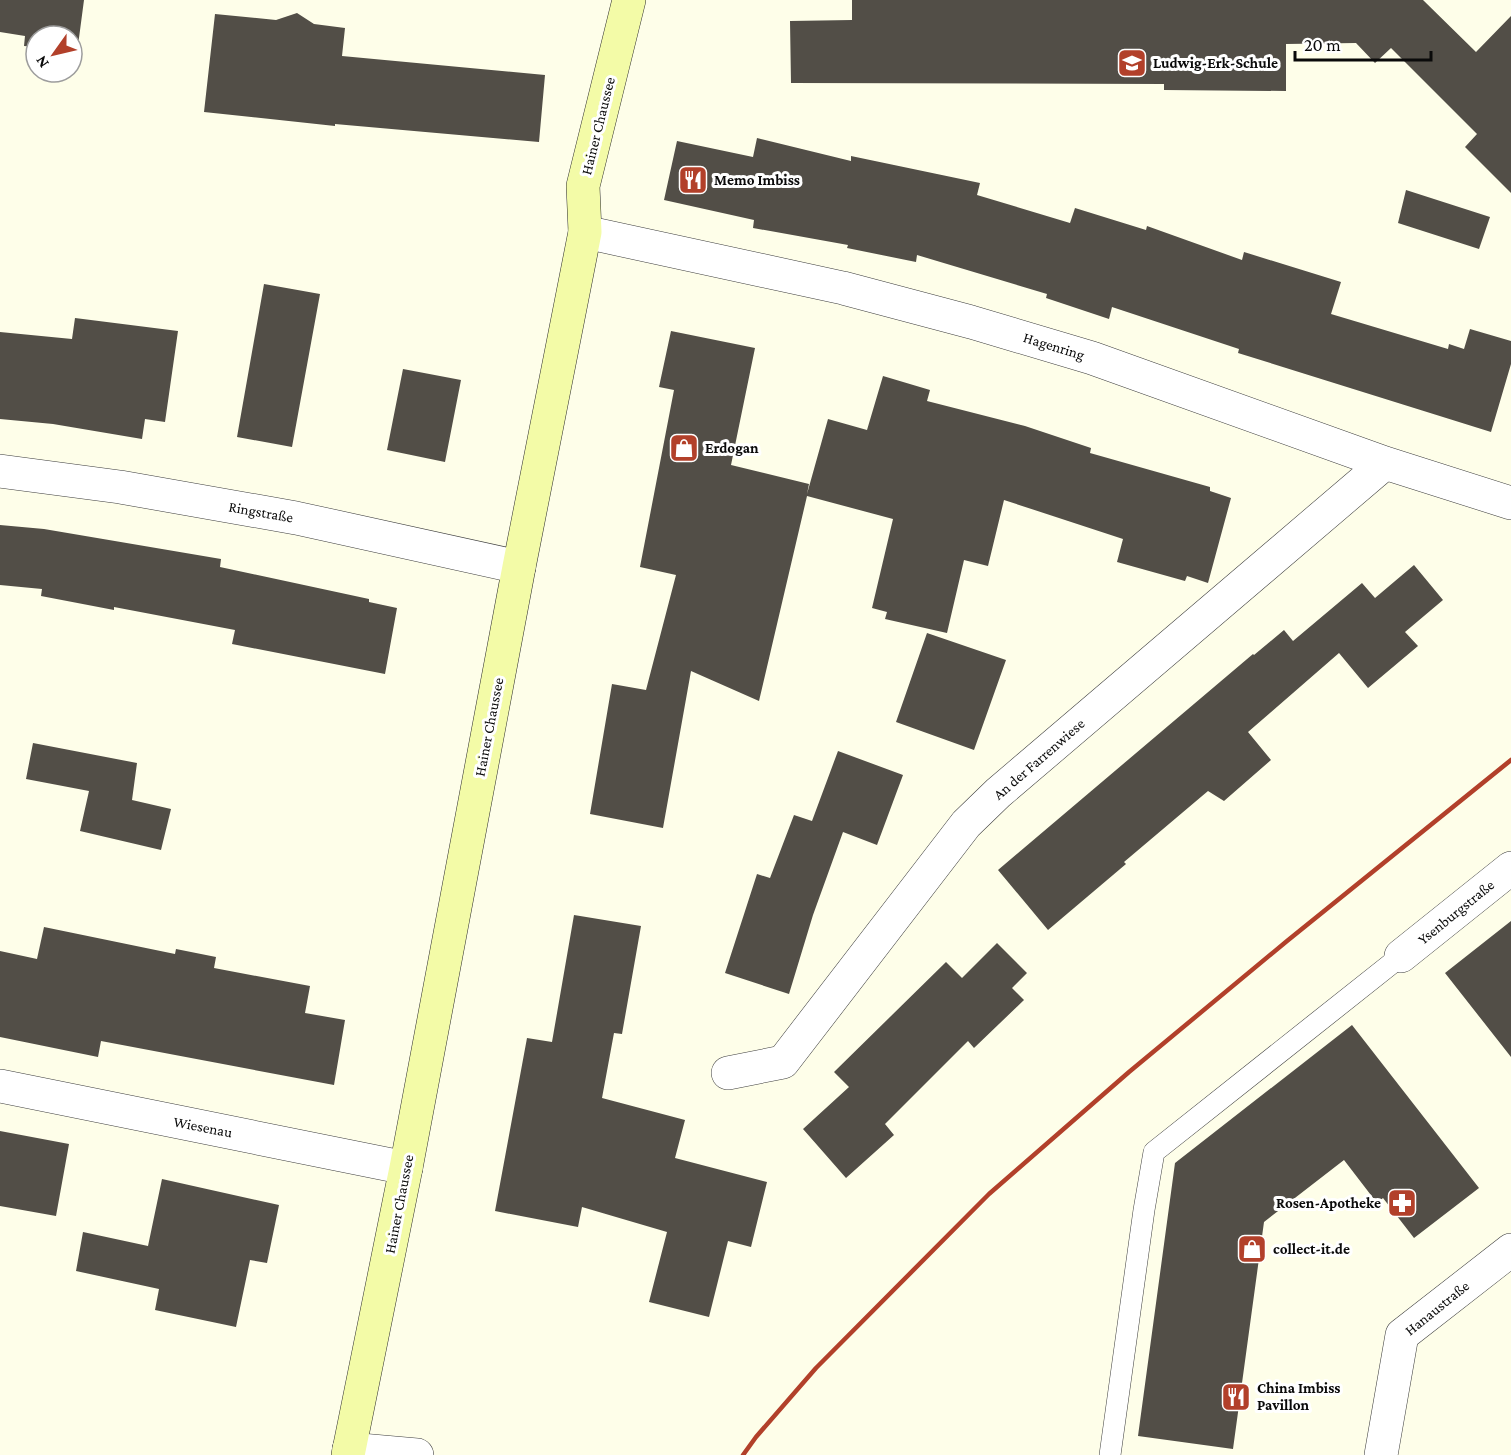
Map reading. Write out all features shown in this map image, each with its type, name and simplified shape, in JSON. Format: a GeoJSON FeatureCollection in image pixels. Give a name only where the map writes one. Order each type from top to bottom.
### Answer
{"type":"FeatureCollection","features":[{"type":"Feature","properties":{"kind":"street","name":"Hainer Chaussee"},"geometry":{"type":"LineString","coordinates":[[348,1452],[406,1168],[519,567],[585,232],[583,186],[629,0]]}},
{"type":"Feature","properties":{"kind":"street","name":"Hagenring"},"geometry":{"type":"LineString","coordinates":[[585,232],[843,288],[971,322],[1092,358],[1385,463],[1511,503]]}},
{"type":"Feature","properties":{"kind":"street","name":"An der Farrenwiese"},"geometry":{"type":"LineString","coordinates":[[728,1073],[783,1062],[966,824],[998,793],[1385,463]]}},
{"type":"Feature","properties":{"kind":"street","name":"Ringstraße"},"geometry":{"type":"LineString","coordinates":[[0,471],[120,487],[297,518],[519,567]]}},
{"type":"Feature","properties":{"kind":"street","name":"Ysenburgstraße"},"geometry":{"type":"LineString","coordinates":[[1401,956],[1511,868]]}},
{"type":"Feature","properties":{"kind":"street","name":"Wiesenau"},"geometry":{"type":"LineString","coordinates":[[0,1086],[406,1168]]}},
{"type":"Feature","properties":{"kind":"street","name":"Hanaustraße"},"geometry":{"type":"LineString","coordinates":[[1381,1455],[1401,1335],[1511,1250]]}},
{"type":"Feature","properties":{"kind":"street"},"geometry":{"type":"LineString","coordinates":[[348,1452],[417,1455]]}},
{"type":"Feature","properties":{"kind":"lane"},"geometry":{"type":"LineString","coordinates":[[1110,1455],[1154,1152],[1401,956]]}},
{"type":"Feature","properties":{"kind":"building"},"geometry":{"type":"Polygon","coordinates":[[[0,0],[84,0],[81,24],[24,24],[24,36],[0,32],[0,0]]]}},
{"type":"Feature","properties":{"kind":"building"},"geometry":{"type":"Polygon","coordinates":[[[852,0],[1423,0],[1476,52],[1511,16],[1511,193],[1465,147],[1477,134],[1391,48],[1375,63],[1356,43],[1286,44],[1286,91],[1164,90],[1164,84],[791,83],[790,21],[852,20],[852,0]]]}},
{"type":"Feature","properties":{"kind":"building"},"geometry":{"type":"Polygon","coordinates":[[[297,13],[314,24],[345,28],[342,56],[545,75],[539,142],[335,124],[335,126],[204,112],[215,14],[276,20],[297,13]]]}},
{"type":"Feature","properties":{"kind":"building"},"geometry":{"type":"Polygon","coordinates":[[[757,138],[851,161],[851,156],[980,183],[977,195],[1070,223],[1075,208],[1146,230],[1147,226],[1242,260],[1244,252],[1341,282],[1331,314],[1448,349],[1449,344],[1464,349],[1470,329],[1511,341],[1511,364],[1491,432],[1238,353],[1239,349],[1112,307],[1109,319],[1046,298],[1047,294],[917,255],[916,262],[847,248],[848,245],[753,228],[754,220],[664,200],[677,141],[753,157],[757,138]]]}},
{"type":"Feature","properties":{"kind":"building"},"geometry":{"type":"Polygon","coordinates":[[[1406,190],[1490,217],[1479,249],[1398,223],[1406,190]]]}},
{"type":"Feature","properties":{"kind":"building"},"geometry":{"type":"Polygon","coordinates":[[[264,284],[320,294],[292,447],[237,437],[264,284]]]}},
{"type":"Feature","properties":{"kind":"building"},"geometry":{"type":"Polygon","coordinates":[[[75,318],[178,331],[165,422],[145,419],[142,439],[53,424],[0,419],[0,332],[72,339],[75,318]]]}},
{"type":"Feature","properties":{"kind":"building"},"geometry":{"type":"Polygon","coordinates":[[[671,331],[755,348],[731,465],[809,484],[807,494],[828,419],[867,430],[883,376],[930,390],[927,401],[1025,426],[1091,448],[1090,453],[1210,487],[1210,491],[1231,498],[1208,583],[1187,576],[1185,581],[1117,562],[1123,539],[1004,500],[988,566],[964,560],[947,633],[885,619],[887,612],[872,608],[893,519],[807,496],[759,701],[691,671],[663,828],[590,814],[612,684],[646,690],[676,575],[640,567],[674,390],[659,387],[671,331]]]}},
{"type":"Feature","properties":{"kind":"building"},"geometry":{"type":"Polygon","coordinates":[[[403,369],[461,380],[445,462],[387,450],[403,369]]]}},
{"type":"Feature","properties":{"kind":"building"},"geometry":{"type":"Polygon","coordinates":[[[0,525],[44,529],[221,559],[220,567],[369,599],[369,602],[397,608],[385,674],[232,644],[235,630],[41,596],[42,589],[0,585],[0,525]]]}},
{"type":"Feature","properties":{"kind":"building"},"geometry":{"type":"Polygon","coordinates":[[[1414,565],[1443,600],[1405,632],[1418,646],[1368,688],[1339,653],[1248,732],[1271,760],[1224,801],[1208,791],[1048,930],[998,870],[1284,630],[1293,641],[1362,583],[1375,598],[1414,565]]]}},
{"type":"Feature","properties":{"kind":"building"},"geometry":{"type":"Polygon","coordinates":[[[927,633],[1006,660],[974,750],[896,722],[927,633]]]}},
{"type":"Feature","properties":{"kind":"building"},"geometry":{"type":"Polygon","coordinates":[[[33,743],[137,763],[132,800],[171,809],[161,850],[80,831],[89,791],[26,779],[33,743]]]}},
{"type":"Feature","properties":{"kind":"building"},"geometry":{"type":"Polygon","coordinates":[[[838,751],[903,775],[877,845],[843,832],[813,915],[789,994],[725,973],[757,874],[770,878],[794,815],[812,821],[838,751]]]}},
{"type":"Feature","properties":{"kind":"building"},"geometry":{"type":"Polygon","coordinates":[[[574,915],[641,926],[622,1034],[614,1033],[602,1098],[685,1120],[675,1158],[767,1182],[751,1247],[728,1241],[709,1317],[649,1302],[667,1232],[582,1207],[578,1227],[495,1211],[527,1038],[552,1042],[574,915]]]}},
{"type":"Feature","properties":{"kind":"building"},"geometry":{"type":"Polygon","coordinates":[[[1511,921],[1511,1057],[1445,973],[1511,921]]]}},
{"type":"Feature","properties":{"kind":"building"},"geometry":{"type":"Polygon","coordinates":[[[44,927],[175,954],[176,949],[216,957],[214,968],[310,986],[305,1013],[345,1020],[334,1085],[101,1041],[98,1057],[0,1037],[0,951],[37,959],[44,927]]]}},
{"type":"Feature","properties":{"kind":"building"},"geometry":{"type":"Polygon","coordinates":[[[997,943],[1027,973],[1012,988],[1024,1000],[974,1048],[968,1041],[885,1124],[894,1135],[846,1178],[803,1129],[849,1087],[834,1072],[946,962],[962,978],[997,943]]]}},
{"type":"Feature","properties":{"kind":"building"},"geometry":{"type":"Polygon","coordinates":[[[1352,1025],[1479,1188],[1414,1238],[1383,1198],[1377,1203],[1344,1160],[1264,1222],[1233,1449],[1138,1436],[1175,1163],[1352,1025]]]}},
{"type":"Feature","properties":{"kind":"building"},"geometry":{"type":"Polygon","coordinates":[[[0,1131],[69,1144],[56,1216],[0,1206],[0,1131]]]}},
{"type":"Feature","properties":{"kind":"building"},"geometry":{"type":"Polygon","coordinates":[[[162,1179],[279,1205],[267,1263],[250,1260],[236,1327],[155,1310],[159,1289],[76,1271],[83,1232],[148,1246],[162,1179]]]}},
{"type":"Feature","properties":{"kind":"railway"},"geometry":{"type":"LineString","coordinates":[[743,1455],[816,1368],[989,1194],[1129,1072],[1511,760]]}},
{"type":"Feature","properties":{"kind":"place","name":"Ludwig-Erk-Schule"},"geometry":{"type":"Point","coordinates":[1132,63]}},
{"type":"Feature","properties":{"kind":"place","name":"Memo Imbiss"},"geometry":{"type":"Point","coordinates":[693,180]}},
{"type":"Feature","properties":{"kind":"place","name":"Erdogan"},"geometry":{"type":"Point","coordinates":[684,448]}},
{"type":"Feature","properties":{"kind":"place","name":"Rosen-Apotheke"},"geometry":{"type":"Point","coordinates":[1402,1203]}},
{"type":"Feature","properties":{"kind":"place","name":"collect-it.de"},"geometry":{"type":"Point","coordinates":[1252,1249]}},
{"type":"Feature","properties":{"kind":"place","name":"China Imbiss Pavillon"},"geometry":{"type":"Point","coordinates":[1236,1397]}}]}
